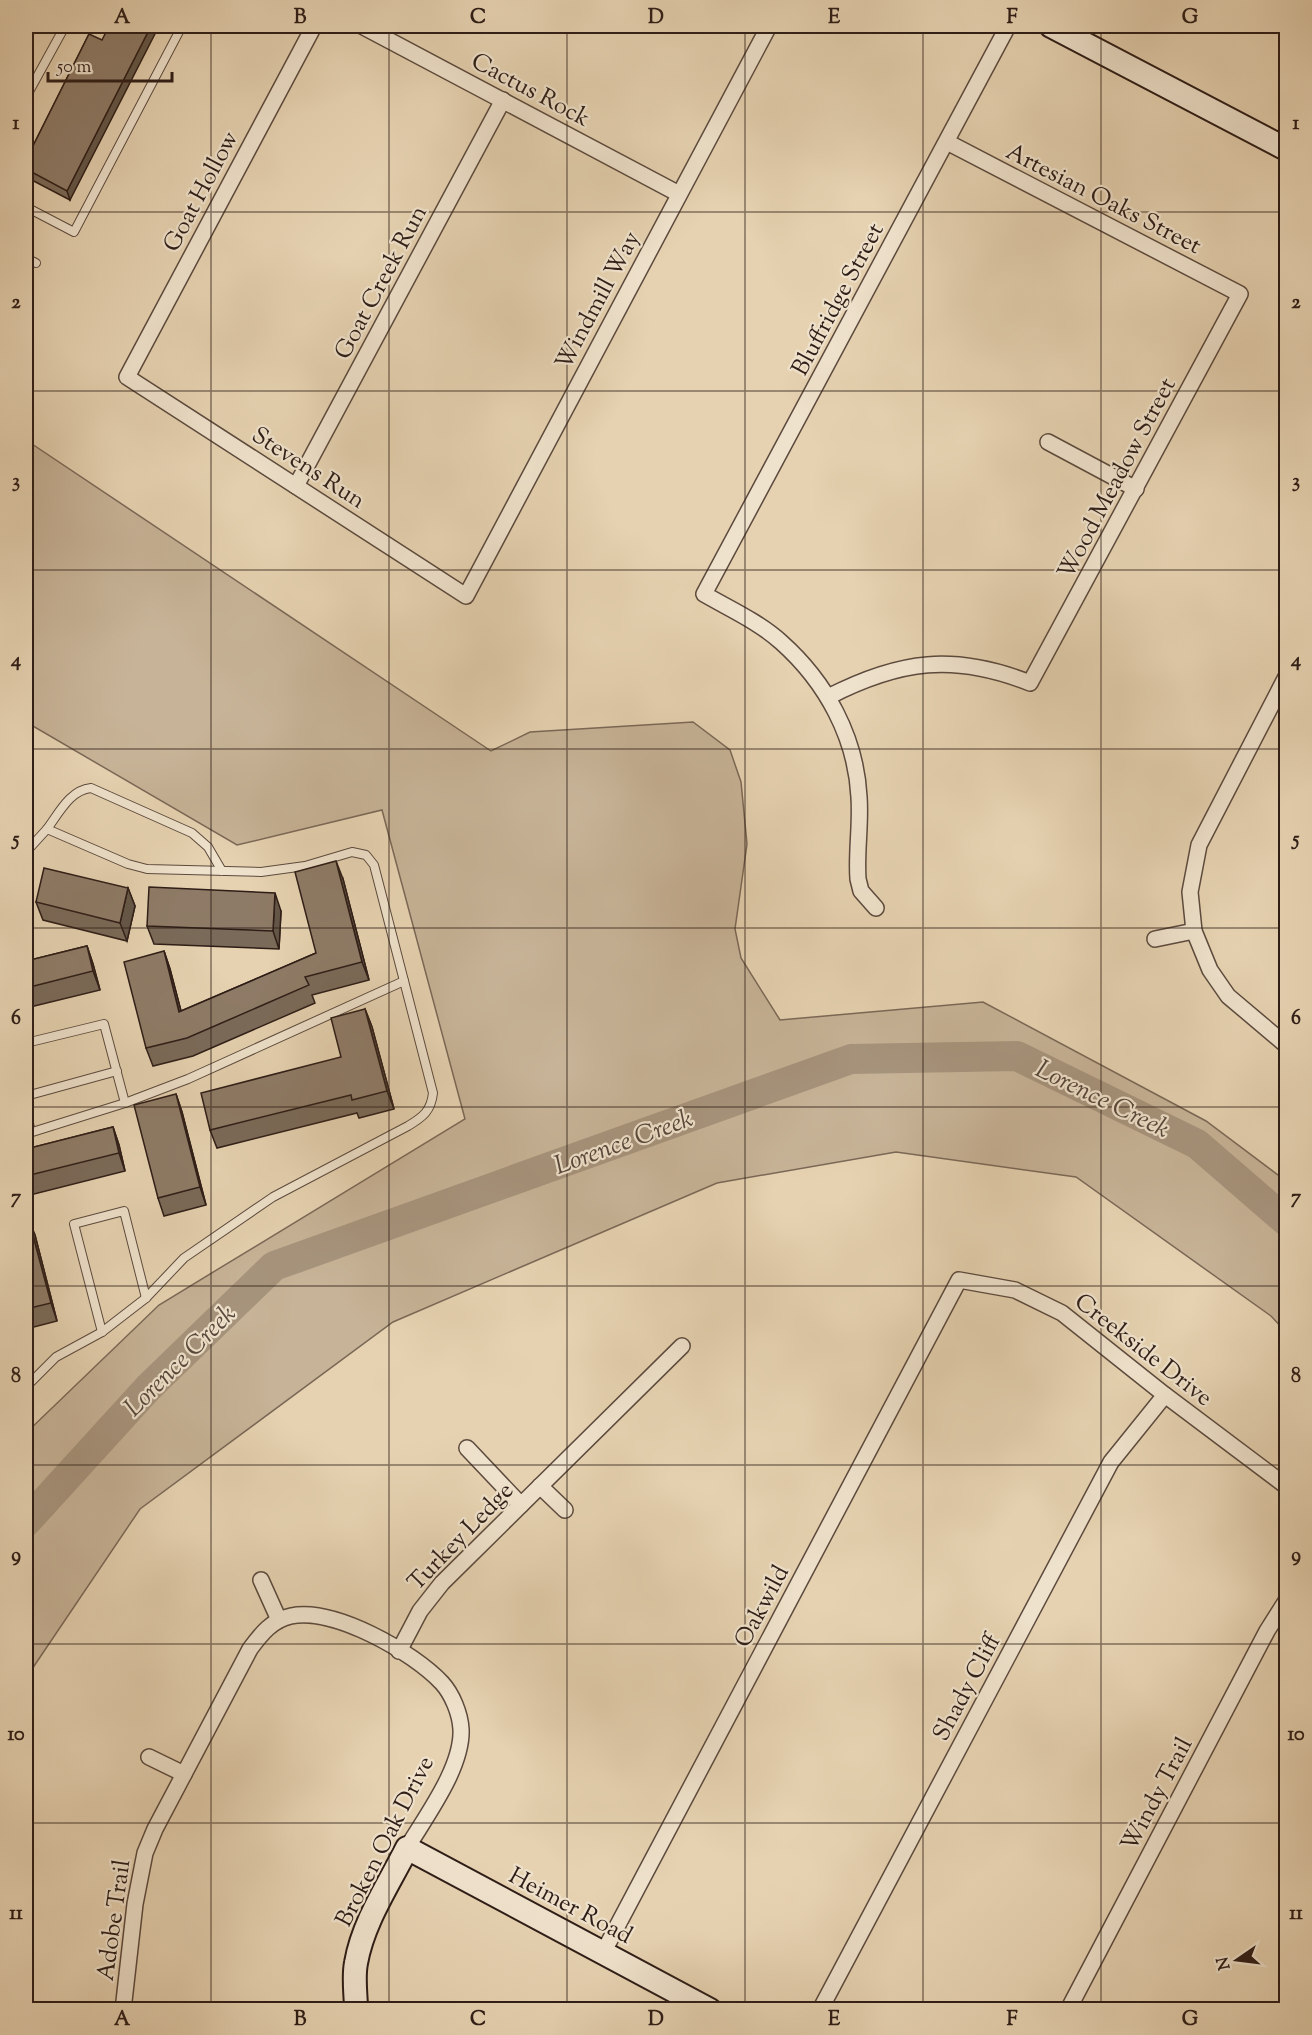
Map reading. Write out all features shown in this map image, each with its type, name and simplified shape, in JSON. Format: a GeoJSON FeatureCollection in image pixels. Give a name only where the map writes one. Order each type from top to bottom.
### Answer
{"type":"FeatureCollection","features":[{"type":"Feature","properties":{"kind":"street","name":"Goat Hollow"},"geometry":{"type":"LineString","coordinates":[[127,377],[314,26]]}},
{"type":"Feature","properties":{"kind":"street","name":"Cactus Rock"},"geometry":{"type":"LineString","coordinates":[[363,26],[679,194]]}},
{"type":"Feature","properties":{"kind":"street","name":"Windmill Way"},"geometry":{"type":"LineString","coordinates":[[466,596],[769,26]]}},
{"type":"Feature","properties":{"kind":"street","name":"Bluffridge Street"},"geometry":{"type":"LineString","coordinates":[[828,698],[803,663],[781,641],[704,594],[1008,26]]}},
{"type":"Feature","properties":{"kind":"street"},"geometry":{"type":"LineString","coordinates":[[1051,26],[1287,148]]}},
{"type":"Feature","properties":{"kind":"street","name":"Goat Creek Run"},"geometry":{"type":"LineString","coordinates":[[296,486],[503,100]]}},
{"type":"Feature","properties":{"kind":"street","name":"Artesian Oaks Street"},"geometry":{"type":"LineString","coordinates":[[947,142],[1240,294]]}},
{"type":"Feature","properties":{"kind":"street","name":"Wood Meadow Street"},"geometry":{"type":"LineString","coordinates":[[828,698],[861,680],[889,670],[927,665],[948,664],[991,669],[1030,683],[1240,294]]}},
{"type":"Feature","properties":{"kind":"street","name":"Stevens Run"},"geometry":{"type":"LineString","coordinates":[[127,377],[466,596]]}},
{"type":"Feature","properties":{"kind":"street"},"geometry":{"type":"LineString","coordinates":[[1048,442],[1136,489]]}},
{"type":"Feature","properties":{"kind":"street"},"geometry":{"type":"LineString","coordinates":[[1287,677],[1199,845],[1191,892],[1194,931],[1210,970],[1228,996],[1287,1045]]}},
{"type":"Feature","properties":{"kind":"street"},"geometry":{"type":"LineString","coordinates":[[828,698],[846,733],[852,754],[859,798],[858,879],[867,900],[876,908]]}},
{"type":"Feature","properties":{"kind":"street"},"geometry":{"type":"LineString","coordinates":[[1155,939],[1194,931]]}},
{"type":"Feature","properties":{"kind":"street","name":"Creekside Drive"},"geometry":{"type":"LineString","coordinates":[[959,1280],[1015,1290],[1042,1301],[1062,1313],[1165,1395],[1287,1486]]}},
{"type":"Feature","properties":{"kind":"street","name":"Oakwild"},"geometry":{"type":"LineString","coordinates":[[603,1953],[959,1280]]}},
{"type":"Feature","properties":{"kind":"street","name":"Turkey Ledge"},"geometry":{"type":"LineString","coordinates":[[399,1651],[420,1611],[442,1583],[682,1346]]}},
{"type":"Feature","properties":{"kind":"street","name":"Shady Cliff"},"geometry":{"type":"LineString","coordinates":[[820,2010],[1111,1462],[1165,1395]]}},
{"type":"Feature","properties":{"kind":"street"},"geometry":{"type":"LineString","coordinates":[[467,1448],[521,1505]]}},
{"type":"Feature","properties":{"kind":"street","name":"Turkey Ledge"},"geometry":{"type":"LineString","coordinates":[[540,1486],[565,1510]]}},
{"type":"Feature","properties":{"kind":"street"},"geometry":{"type":"LineString","coordinates":[[261,1580],[279,1620],[299,1615],[319,1615],[348,1624],[399,1651]]}},
{"type":"Feature","properties":{"kind":"street","name":"Windy Trail"},"geometry":{"type":"LineString","coordinates":[[1068,2010],[1267,1631],[1287,1601]]}},
{"type":"Feature","properties":{"kind":"street","name":"Adobe Trail"},"geometry":{"type":"LineString","coordinates":[[123,2010],[139,1878],[155,1828],[250,1649],[260,1635],[279,1620]]}},
{"type":"Feature","properties":{"kind":"street","name":"Broken Oak Drive"},"geometry":{"type":"LineString","coordinates":[[356,2010],[356,1964],[366,1928],[407,1848],[451,1771],[458,1753],[461,1729],[456,1705],[444,1684],[399,1651]]}},
{"type":"Feature","properties":{"kind":"street"},"geometry":{"type":"LineString","coordinates":[[149,1757],[184,1774]]}},
{"type":"Feature","properties":{"kind":"street","name":"Heimer Road"},"geometry":{"type":"LineString","coordinates":[[407,1848],[710,2010]]}},
{"type":"Feature","properties":{"kind":"lane"},"geometry":{"type":"LineString","coordinates":[[26,97],[65,26]]}},
{"type":"Feature","properties":{"kind":"lane"},"geometry":{"type":"LineString","coordinates":[[26,207],[74,232],[182,26]]}},
{"type":"Feature","properties":{"kind":"lane"},"geometry":{"type":"LineString","coordinates":[[26,258],[36,263]]}},
{"type":"Feature","properties":{"kind":"lane"},"geometry":{"type":"LineString","coordinates":[[26,852],[72,796],[81,789],[91,788],[192,833],[208,847],[222,871]]}},
{"type":"Feature","properties":{"kind":"lane"},"geometry":{"type":"LineString","coordinates":[[26,1387],[56,1357],[102,1332],[146,1298],[184,1258],[273,1197],[425,1115],[432,1105],[433,1093],[374,865],[366,855],[352,852],[305,866],[261,872],[147,869],[129,864],[47,829]]}},
{"type":"Feature","properties":{"kind":"lane"},"geometry":{"type":"LineString","coordinates":[[26,1111],[28,1133],[125,1103],[188,1079],[404,981]]}},
{"type":"Feature","properties":{"kind":"lane"},"geometry":{"type":"LineString","coordinates":[[26,1043],[105,1024],[125,1103]]}},
{"type":"Feature","properties":{"kind":"lane"},"geometry":{"type":"LineString","coordinates":[[26,1096],[117,1071]]}},
{"type":"Feature","properties":{"kind":"lane"},"geometry":{"type":"LineString","coordinates":[[102,1332],[74,1224],[124,1211],[146,1298]]}},
{"type":"Feature","properties":{"kind":"shaded area"},"geometry":{"type":"Polygon","coordinates":[[[26,440],[491,751],[530,732],[693,722],[730,750],[741,782],[747,844],[735,929],[741,958],[780,1020],[983,1002],[1206,1121],[1286,1181],[1286,1332],[1271,1316],[1076,1177],[896,1152],[717,1183],[393,1322],[140,1509],[26,1678],[26,1433],[159,1305],[465,1119],[382,810],[237,845],[26,722],[26,686],[30,680],[26,640],[26,440]]]}},
{"type":"Feature","properties":{"kind":"building"},"geometry":{"type":"Polygon","coordinates":[[[109,26],[151,26],[67,191],[26,169],[26,160],[89,34],[102,40],[109,26]]]}},
{"type":"Feature","properties":{"kind":"building"},"geometry":{"type":"Polygon","coordinates":[[[336,861],[362,962],[305,977],[309,985],[187,1038],[146,1048],[124,962],[164,951],[179,1012],[316,953],[295,872],[336,861]]]}},
{"type":"Feature","properties":{"kind":"building"},"geometry":{"type":"Polygon","coordinates":[[[44,868],[128,888],[120,923],[36,902],[44,868]]]}},
{"type":"Feature","properties":{"kind":"building"},"geometry":{"type":"Polygon","coordinates":[[[149,887],[275,893],[273,931],[147,926],[149,887]]]}},
{"type":"Feature","properties":{"kind":"building"},"geometry":{"type":"Polygon","coordinates":[[[87,946],[93,971],[26,988],[26,961],[87,946]]]}},
{"type":"Feature","properties":{"kind":"building"},"geometry":{"type":"Polygon","coordinates":[[[365,1009],[387,1091],[352,1100],[351,1095],[210,1130],[201,1093],[341,1057],[331,1018],[365,1009]]]}},
{"type":"Feature","properties":{"kind":"building"},"geometry":{"type":"Polygon","coordinates":[[[176,1094],[200,1187],[158,1198],[134,1105],[176,1094]]]}},
{"type":"Feature","properties":{"kind":"building"},"geometry":{"type":"Polygon","coordinates":[[[113,1127],[119,1153],[26,1176],[26,1149],[113,1127]]]}},
{"type":"Feature","properties":{"kind":"building"},"geometry":{"type":"Polygon","coordinates":[[[28,1217],[51,1303],[26,1309],[26,1218],[28,1217]]]}},
{"type":"Feature","properties":{"kind":"waterway","name":"Lorence Creek"},"geometry":{"type":"LineString","coordinates":[[26,1522],[148,1388],[274,1266],[851,1059],[1017,1056],[1197,1144],[1286,1221]]}}]}
